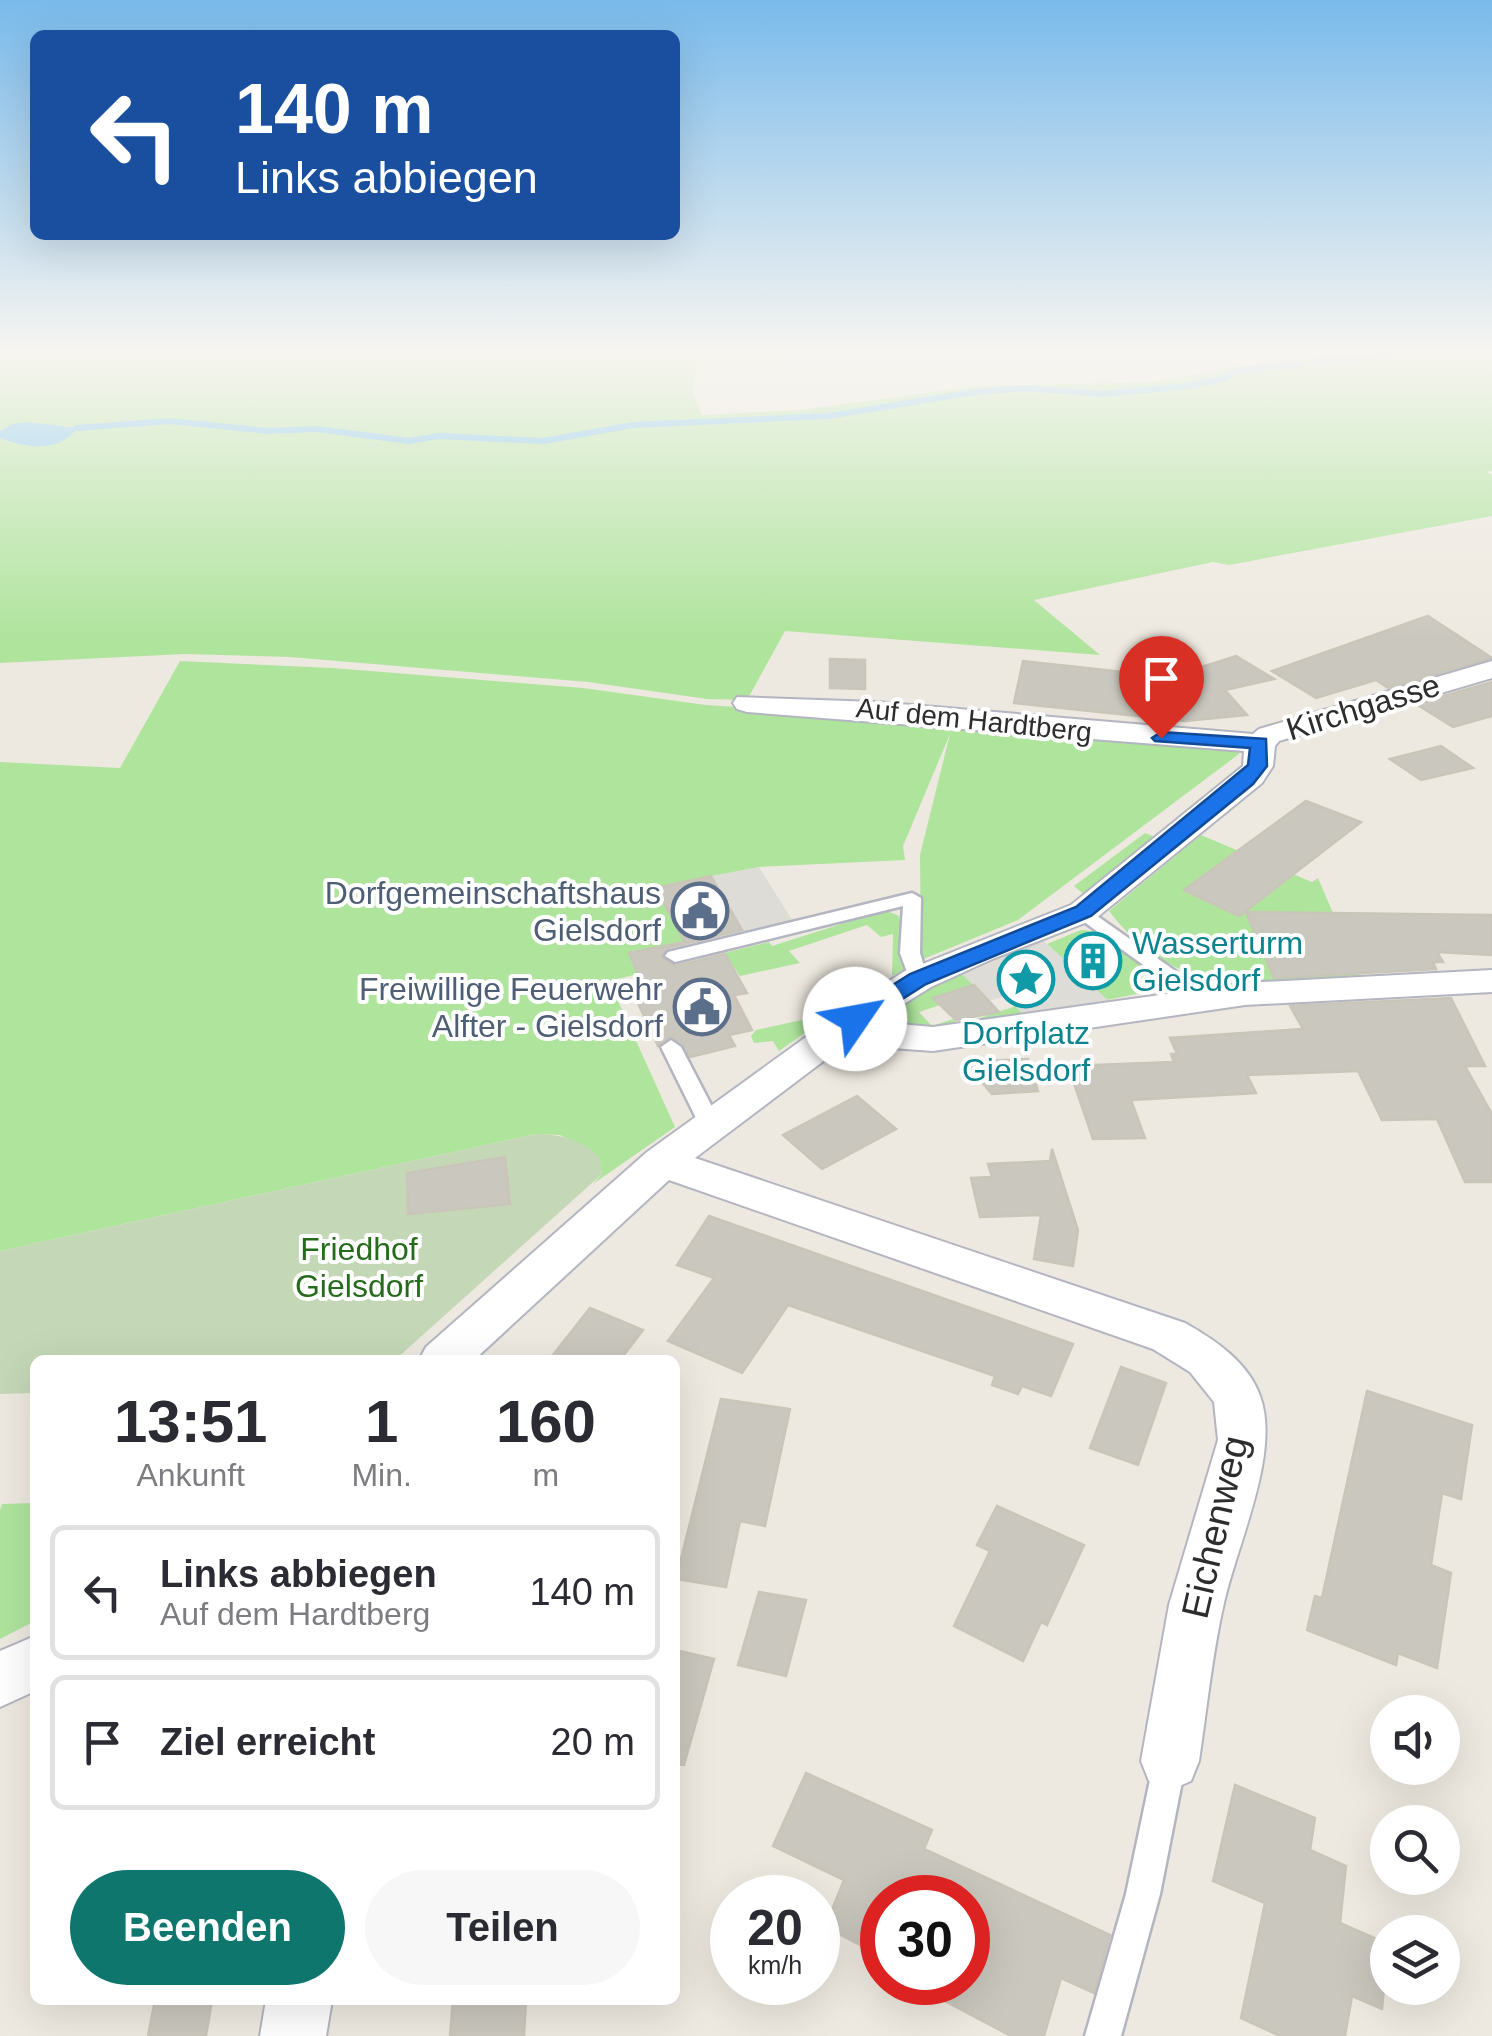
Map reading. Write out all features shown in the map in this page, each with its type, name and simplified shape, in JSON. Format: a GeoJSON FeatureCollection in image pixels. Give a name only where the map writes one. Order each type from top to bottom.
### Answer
{"type":"FeatureCollection","features":[{"type":"Feature","properties":{"kind":"street","name":"Kirchgasse"},"geometry":{"type":"LineString","coordinates":[[450,1355],[662,1162],[855,1019],[918,979],[1084,912],[1251,776],[1258,766],[1260,743],[1269,735],[1492,669]]}},
{"type":"Feature","properties":{"kind":"street","name":"Auf dem Hardtberg"},"geometry":{"type":"LineString","coordinates":[[747,703],[878,710],[1048,728],[1260,743]]}},
{"type":"Feature","properties":{"kind":"street"},"geometry":{"type":"LineString","coordinates":[[855,1019],[892,1036],[933,1039],[1201,998],[1492,982]]}},
{"type":"Feature","properties":{"kind":"street","name":"Eichenweg"},"geometry":{"type":"LineString","coordinates":[[662,1162],[1169,1336],[1207,1359],[1238,1397],[1243,1440],[1196,1605],[1170,1761]]}},
{"type":"Feature","properties":{"kind":"street"},"geometry":{"type":"LineString","coordinates":[[0,1680],[30,1665]]}},
{"type":"Feature","properties":{"kind":"street"},"geometry":{"type":"LineString","coordinates":[[293,2036],[298,2005]]}},
{"type":"Feature","properties":{"kind":"lane"},"geometry":{"type":"LineString","coordinates":[[675,956],[912,898],[910,953],[918,979]]}},
{"type":"Feature","properties":{"kind":"lane"},"geometry":{"type":"LineString","coordinates":[[1084,912],[1201,998]]}},
{"type":"Feature","properties":{"kind":"lane"},"geometry":{"type":"LineString","coordinates":[[672,1048],[711,1126]]}},
{"type":"Feature","properties":{"kind":"lane","name":"Eichenweg"},"geometry":{"type":"LineString","coordinates":[[1103,2036],[1143,1894],[1170,1761]]}},
{"type":"Feature","properties":{"kind":"green space"},"geometry":{"type":"Polygon","coordinates":[[[0,449],[1492,449],[1492,471],[1487,472],[1492,475],[1492,516],[1229,565],[1213,562],[1034,600],[1100,655],[785,631],[747,700],[707,699],[588,682],[290,657],[185,654],[0,663],[0,449]]]}},
{"type":"Feature","properties":{"kind":"green space"},"geometry":{"type":"Polygon","coordinates":[[[180,661],[333,668],[583,688],[706,705],[878,716],[1240,749],[1239,754],[1018,920],[921,960],[920,855],[950,734],[903,846],[905,860],[759,867],[657,888],[686,945],[629,953],[638,974],[609,981],[675,1127],[593,1184],[602,1174],[590,1149],[560,1135],[536,1134],[0,1251],[0,762],[120,768],[180,661]]]}},
{"type":"Feature","properties":{"kind":"green space"},"geometry":{"type":"Polygon","coordinates":[[[1145,833],[1158,838],[1086,896],[1074,886],[1145,833]]]}},
{"type":"Feature","properties":{"kind":"green space"},"geometry":{"type":"Polygon","coordinates":[[[1201,835],[1312,882],[1318,878],[1360,976],[1223,980],[1193,974],[1165,961],[1137,941],[1109,911],[1201,835]]]}},
{"type":"Feature","properties":{"kind":"green space"},"geometry":{"type":"Polygon","coordinates":[[[885,910],[899,916],[900,921],[904,970],[892,976],[893,934],[881,937],[867,925],[789,951],[800,963],[740,976],[724,953],[769,942],[772,946],[885,910]]]}},
{"type":"Feature","properties":{"kind":"green space"},"geometry":{"type":"Polygon","coordinates":[[[1081,930],[1111,940],[1132,956],[1159,978],[1156,990],[1107,1000],[1047,944],[1081,930]]]}},
{"type":"Feature","properties":{"kind":"green space"},"geometry":{"type":"Polygon","coordinates":[[[961,973],[974,985],[934,999],[940,1005],[919,1012],[932,1026],[953,1019],[959,1025],[1016,1006],[1026,1017],[940,1031],[909,1027],[898,1020],[899,1008],[905,1002],[961,973]]]}},
{"type":"Feature","properties":{"kind":"green space"},"geometry":{"type":"Polygon","coordinates":[[[826,1018],[779,1051],[773,1041],[754,1043],[751,1036],[756,1030],[826,1018]]]}},
{"type":"Feature","properties":{"kind":"green space","name":"Friedhof Gielsdorf"},"geometry":{"type":"Polygon","coordinates":[[[536,1134],[579,1142],[600,1158],[602,1174],[401,1355],[30,1355],[30,1393],[0,1394],[0,1251],[536,1134]]]}},
{"type":"Feature","properties":{"kind":"green space"},"geometry":{"type":"Polygon","coordinates":[[[30,1503],[30,1624],[0,1639],[0,1510],[2,1504],[30,1503]]]}},
{"type":"Feature","properties":{"kind":"shaded area"},"geometry":{"type":"Polygon","coordinates":[[[759,867],[794,923],[744,934],[711,876],[759,867]]]}},
{"type":"Feature","properties":{"kind":"shaded area","name":"Dorfplatz Gielsdorf"},"geometry":{"type":"Polygon","coordinates":[[[1042,939],[1112,1004],[1026,1017],[1005,996],[989,1001],[961,973],[1042,939]]]}},
{"type":"Feature","properties":{"kind":"building"},"geometry":{"type":"Polygon","coordinates":[[[1428,616],[1492,658],[1388,688],[1376,680],[1316,698],[1272,671],[1428,616]]]}},
{"type":"Feature","properties":{"kind":"building"},"geometry":{"type":"Polygon","coordinates":[[[1236,656],[1274,679],[1225,690],[1247,715],[1185,721],[1014,703],[1023,661],[1170,677],[1236,656]]]}},
{"type":"Feature","properties":{"kind":"building"},"geometry":{"type":"Polygon","coordinates":[[[830,659],[865,660],[865,689],[830,688],[830,659]]]}},
{"type":"Feature","properties":{"kind":"building"},"geometry":{"type":"Polygon","coordinates":[[[1492,682],[1492,716],[1453,727],[1416,704],[1492,682]]]}},
{"type":"Feature","properties":{"kind":"building"},"geometry":{"type":"Polygon","coordinates":[[[1441,746],[1473,768],[1421,780],[1390,759],[1441,746]]]}},
{"type":"Feature","properties":{"kind":"building"},"geometry":{"type":"Polygon","coordinates":[[[1306,801],[1361,822],[1239,916],[1184,890],[1306,801]]]}},
{"type":"Feature","properties":{"kind":"building"},"geometry":{"type":"Polygon","coordinates":[[[711,876],[742,930],[667,948],[661,957],[676,966],[725,954],[747,993],[734,995],[752,1030],[729,1035],[735,1046],[690,1057],[673,1037],[658,1046],[630,986],[642,983],[629,953],[685,942],[656,888],[711,876]]]}},
{"type":"Feature","properties":{"kind":"building"},"geometry":{"type":"Polygon","coordinates":[[[1246,912],[1492,915],[1492,955],[1437,952],[1443,962],[1433,962],[1436,969],[1274,978],[1246,912]]]}},
{"type":"Feature","properties":{"kind":"building"},"geometry":{"type":"Polygon","coordinates":[[[974,985],[999,1012],[956,1020],[933,998],[974,985]]]}},
{"type":"Feature","properties":{"kind":"building"},"geometry":{"type":"Polygon","coordinates":[[[1451,998],[1485,1066],[1465,1066],[1492,1114],[1492,1182],[1465,1182],[1437,1119],[1382,1120],[1358,1071],[1247,1075],[1256,1093],[1131,1100],[1145,1138],[1093,1139],[1068,1066],[1174,1062],[1171,1054],[1177,1054],[1170,1038],[1303,1029],[1290,1006],[1451,998]]]}},
{"type":"Feature","properties":{"kind":"building"},"geometry":{"type":"Polygon","coordinates":[[[1028,1059],[1038,1091],[992,1094],[964,1062],[1028,1059]]]}},
{"type":"Feature","properties":{"kind":"building"},"geometry":{"type":"Polygon","coordinates":[[[857,1096],[896,1129],[822,1169],[783,1135],[857,1096]]]}},
{"type":"Feature","properties":{"kind":"building"},"geometry":{"type":"Polygon","coordinates":[[[1052,1149],[1078,1230],[1073,1266],[1034,1259],[1041,1215],[980,1217],[971,1178],[992,1177],[988,1164],[1050,1161],[1052,1149]]]}},
{"type":"Feature","properties":{"kind":"building"},"geometry":{"type":"Polygon","coordinates":[[[505,1157],[510,1204],[408,1214],[407,1173],[505,1157]]]}},
{"type":"Feature","properties":{"kind":"building"},"geometry":{"type":"Polygon","coordinates":[[[709,1216],[1073,1344],[1051,1396],[1022,1386],[1018,1394],[992,1385],[995,1376],[788,1305],[742,1373],[668,1341],[714,1278],[677,1265],[709,1216]]]}},
{"type":"Feature","properties":{"kind":"building"},"geometry":{"type":"Polygon","coordinates":[[[590,1308],[643,1330],[624,1355],[553,1355],[590,1308]]]}},
{"type":"Feature","properties":{"kind":"building"},"geometry":{"type":"Polygon","coordinates":[[[1121,1367],[1166,1383],[1138,1465],[1090,1448],[1121,1367]]]}},
{"type":"Feature","properties":{"kind":"building"},"geometry":{"type":"Polygon","coordinates":[[[1367,1391],[1472,1425],[1461,1499],[1442,1493],[1431,1565],[1451,1573],[1437,1668],[1398,1653],[1396,1665],[1307,1630],[1315,1596],[1322,1598],[1367,1391]]]}},
{"type":"Feature","properties":{"kind":"building"},"geometry":{"type":"Polygon","coordinates":[[[721,1399],[790,1409],[765,1526],[740,1521],[726,1587],[680,1580],[680,1563],[721,1399]]]}},
{"type":"Feature","properties":{"kind":"building"},"geometry":{"type":"Polygon","coordinates":[[[997,1506],[1084,1545],[1047,1625],[1041,1622],[1023,1661],[954,1626],[990,1551],[977,1545],[997,1506]]]}},
{"type":"Feature","properties":{"kind":"building"},"geometry":{"type":"Polygon","coordinates":[[[759,1592],[806,1600],[786,1676],[738,1665],[759,1592]]]}},
{"type":"Feature","properties":{"kind":"building"},"geometry":{"type":"Polygon","coordinates":[[[680,1651],[714,1659],[684,1765],[680,1765],[680,1651]]]}},
{"type":"Feature","properties":{"kind":"building"},"geometry":{"type":"Polygon","coordinates":[[[806,1773],[932,1830],[924,1849],[980,1875],[860,1875],[860,1945],[840,1935],[840,1890],[844,1880],[840,1875],[773,1846],[806,1773]]]}},
{"type":"Feature","properties":{"kind":"building"},"geometry":{"type":"Polygon","coordinates":[[[1235,1785],[1315,1818],[1310,1850],[1346,1866],[1340,1923],[1370,1936],[1370,2004],[1352,1996],[1345,2036],[1280,2036],[1241,2018],[1265,1903],[1213,1881],[1235,1785]]]}},
{"type":"Feature","properties":{"kind":"building"},"geometry":{"type":"Polygon","coordinates":[[[990,1880],[1110,1935],[1094,1993],[1061,1978],[1044,2036],[1011,2036],[952,2005],[990,2005],[990,1880]]]}},
{"type":"Feature","properties":{"kind":"building"},"geometry":{"type":"Polygon","coordinates":[[[154,2005],[211,2005],[206,2036],[148,2036],[154,2005]]]}},
{"type":"Feature","properties":{"kind":"building"},"geometry":{"type":"Polygon","coordinates":[[[453,2005],[526,2005],[524,2036],[450,2036],[453,2005]]]}},
{"type":"Feature","properties":{"kind":"place","name":"Dorfgemeinschaftshaus Gielsdorf"},"geometry":{"type":"Point","coordinates":[700,911]}},
{"type":"Feature","properties":{"kind":"place","name":"Wasserturm Gielsdorf"},"geometry":{"type":"Point","coordinates":[1093,961]}},
{"type":"Feature","properties":{"kind":"place","name":"Dorfplatz Gielsdorf"},"geometry":{"type":"Point","coordinates":[1026,979]}},
{"type":"Feature","properties":{"kind":"place","name":"Freiwillige Feuerwehr Alfter - Gielsdorf"},"geometry":{"type":"Point","coordinates":[702,1007]}},
{"type":"Feature","properties":{"kind":"route"},"geometry":{"type":"LineString","coordinates":[[855,1019],[918,979],[1084,912],[1246,780],[1258,766],[1260,743],[1161,738]]}}]}
